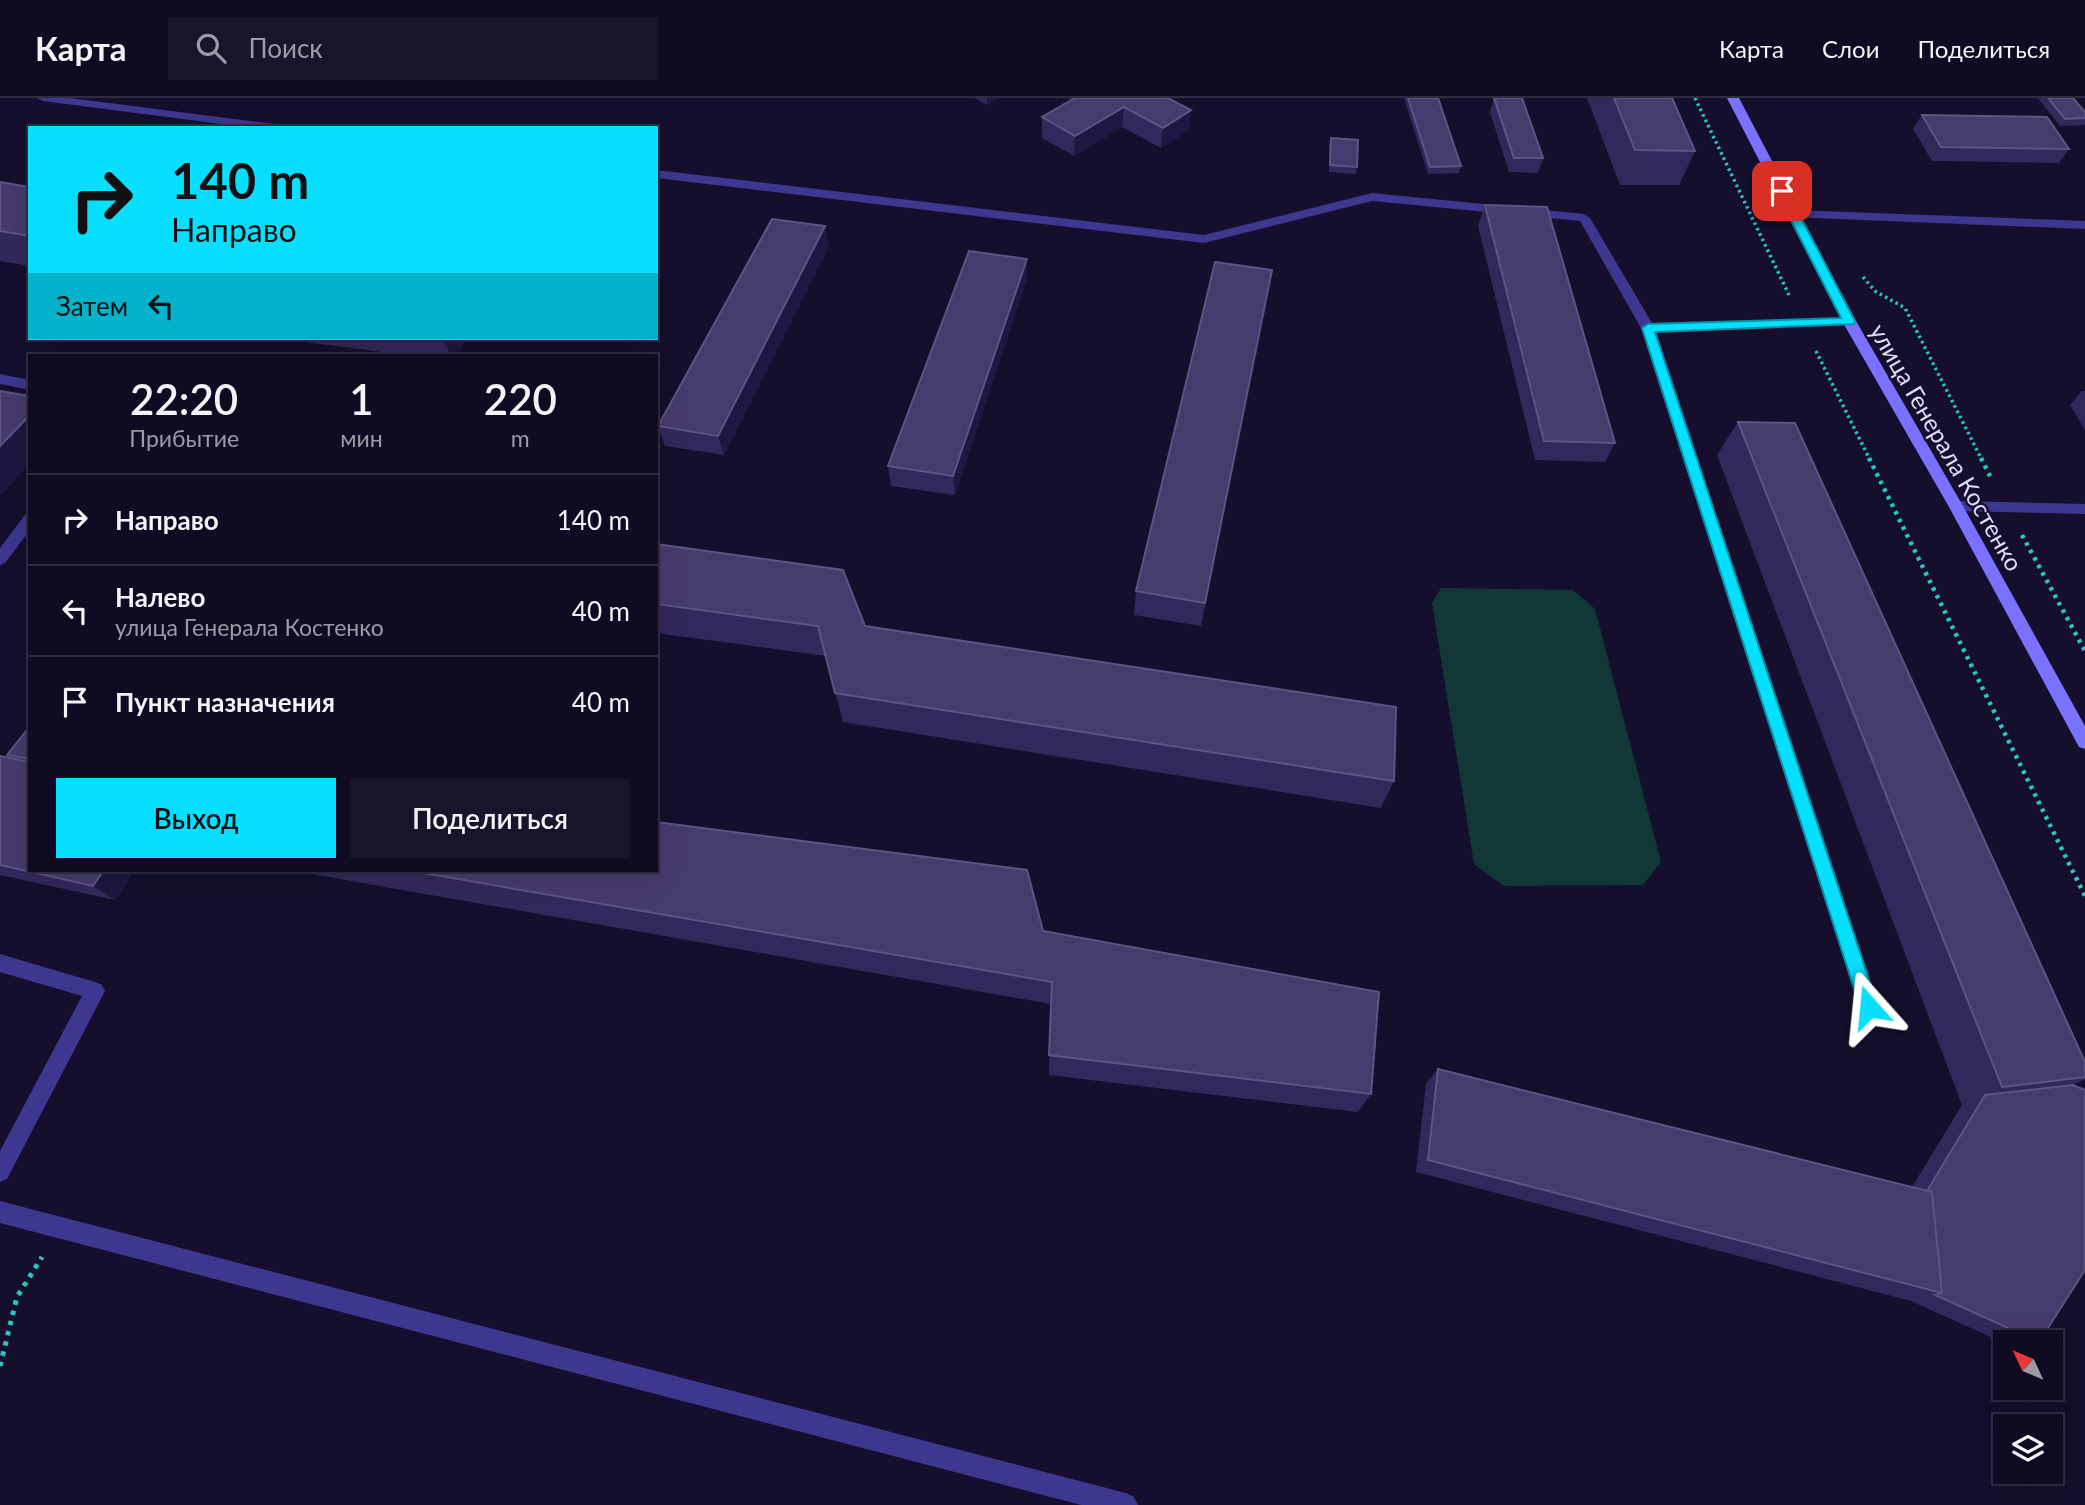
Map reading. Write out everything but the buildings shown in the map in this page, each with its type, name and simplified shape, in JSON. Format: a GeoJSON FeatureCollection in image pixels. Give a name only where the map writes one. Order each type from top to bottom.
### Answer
{"type":"FeatureCollection","features":[{"type":"Feature","properties":{"kind":"main road","name":"улица Генерала Костенко"},"geometry":{"type":"LineString","coordinates":[[1733,98],[1849,321],[1956,506],[2085,742]]}},
{"type":"Feature","properties":{"kind":"street"},"geometry":{"type":"LineString","coordinates":[[43,98],[266,126]]}},
{"type":"Feature","properties":{"kind":"street"},"geometry":{"type":"LineString","coordinates":[[658,174],[1204,239],[1372,197],[1584,218],[1648,328],[1869,1007]]}},
{"type":"Feature","properties":{"kind":"street"},"geometry":{"type":"LineString","coordinates":[[1794,214],[2085,225]]}},
{"type":"Feature","properties":{"kind":"street"},"geometry":{"type":"LineString","coordinates":[[1648,328],[1849,321]]}},
{"type":"Feature","properties":{"kind":"street"},"geometry":{"type":"LineString","coordinates":[[0,379],[28,385]]}},
{"type":"Feature","properties":{"kind":"street"},"geometry":{"type":"LineString","coordinates":[[1956,506],[2085,509]]}},
{"type":"Feature","properties":{"kind":"street"},"geometry":{"type":"LineString","coordinates":[[0,559],[28,522]]}},
{"type":"Feature","properties":{"kind":"street"},"geometry":{"type":"LineString","coordinates":[[0,963],[95,991],[0,1172]]}},
{"type":"Feature","properties":{"kind":"street"},"geometry":{"type":"LineString","coordinates":[[0,1212],[1126,1505]]}},
{"type":"Feature","properties":{"kind":"path"},"geometry":{"type":"LineString","coordinates":[[1695,98],[1802,322],[2085,896]]}},
{"type":"Feature","properties":{"kind":"path"},"geometry":{"type":"LineString","coordinates":[[1858,272],[1875,291],[1905,308],[2006,507],[2085,651]]}},
{"type":"Feature","properties":{"kind":"path"},"geometry":{"type":"LineString","coordinates":[[0,1366],[17,1297],[61,1228]]}},
{"type":"Feature","properties":{"kind":"green space"},"geometry":{"type":"Polygon","coordinates":[[[1441,588],[1573,590],[1595,609],[1661,862],[1643,885],[1504,886],[1474,864],[1432,603],[1441,588]]]}},
{"type":"Feature","properties":{"kind":"route"},"geometry":{"type":"LineString","coordinates":[[1782,191],[1849,321],[1648,328],[1869,1007]]}}]}
